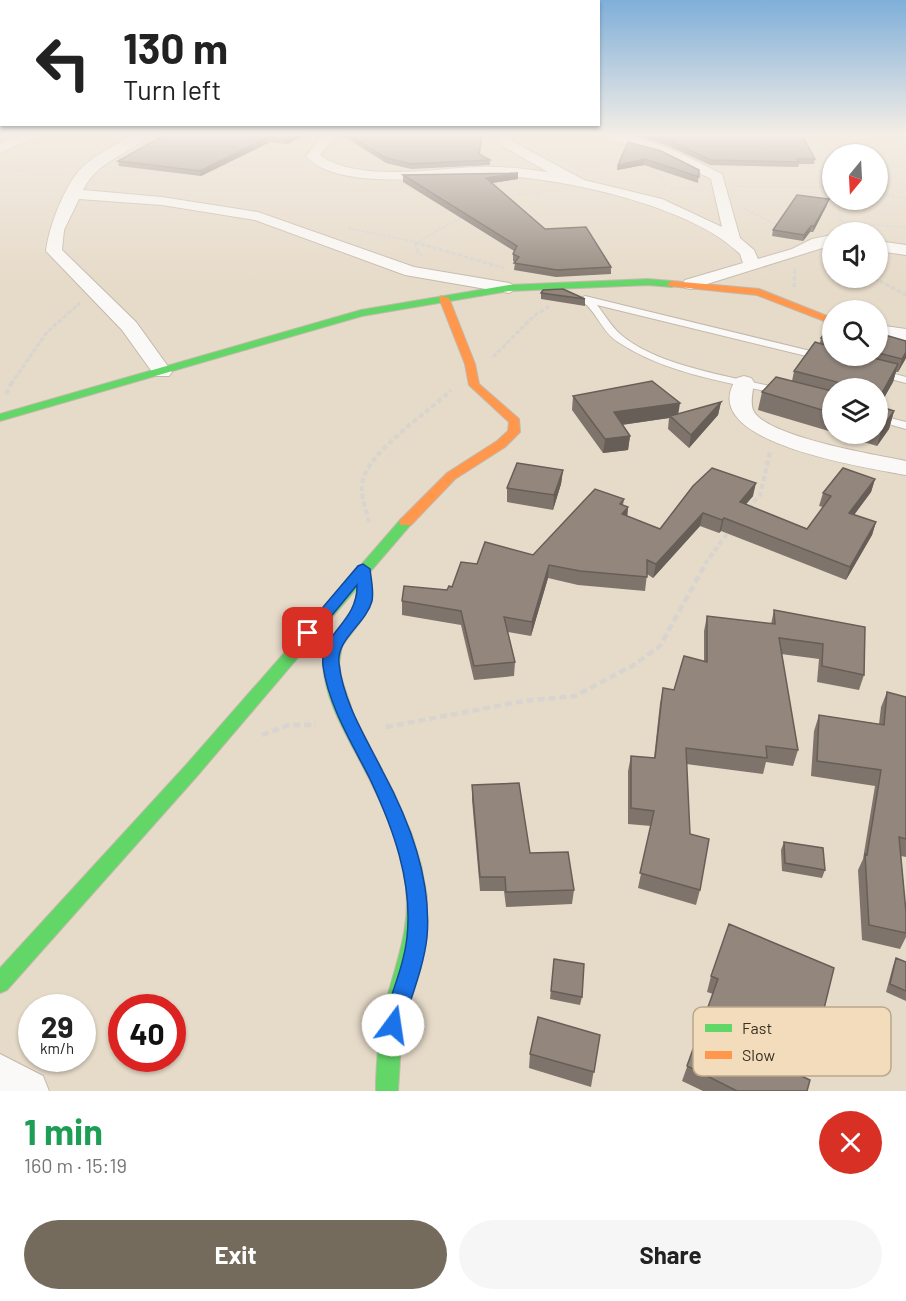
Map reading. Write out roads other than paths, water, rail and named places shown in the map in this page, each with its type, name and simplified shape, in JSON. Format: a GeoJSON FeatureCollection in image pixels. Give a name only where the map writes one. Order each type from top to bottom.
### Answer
{"type":"FeatureCollection","features":[{"type":"Feature","properties":{"kind":"street"},"geometry":{"type":"LineString","coordinates":[[79,184],[56,230],[54,251],[129,326],[162,372]]}},
{"type":"Feature","properties":{"kind":"street"},"geometry":{"type":"LineString","coordinates":[[585,184],[657,202],[732,238],[748,253],[751,264]]}},
{"type":"Feature","properties":{"kind":"street"},"geometry":{"type":"LineString","coordinates":[[719,184],[732,238]]}},
{"type":"Feature","properties":{"kind":"street"},"geometry":{"type":"LineString","coordinates":[[74,194],[162,201],[258,216],[381,262],[438,277],[509,288]]}},
{"type":"Feature","properties":{"kind":"street"},"geometry":{"type":"LineString","coordinates":[[691,284],[751,264],[798,252],[822,240]]}},
{"type":"Feature","properties":{"kind":"street"},"geometry":{"type":"LineString","coordinates":[[888,247],[906,250]]}},
{"type":"Feature","properties":{"kind":"street"},"geometry":{"type":"LineString","coordinates":[[0,418],[361,313],[509,288],[648,282],[691,284],[759,292],[822,316]]}},
{"type":"Feature","properties":{"kind":"street"},"geometry":{"type":"LineString","coordinates":[[0,983],[192,770],[375,555],[451,476],[501,444],[514,432],[515,421],[478,391],[444,298]]}},
{"type":"Feature","properties":{"kind":"street"},"geometry":{"type":"LineString","coordinates":[[888,332],[906,335]]}},
{"type":"Feature","properties":{"kind":"street"},"geometry":{"type":"LineString","coordinates":[[744,382],[741,405],[747,417],[773,435],[906,468]]}},
{"type":"Feature","properties":{"kind":"street"},"geometry":{"type":"LineString","coordinates":[[363,569],[365,600],[359,613],[331,650],[335,686],[352,729],[406,841],[418,899],[417,939],[396,1009],[386,1057],[387,1091]]}},
{"type":"Feature","properties":{"kind":"street"},"geometry":{"type":"LineString","coordinates":[[0,1075],[28,1091]]}},
{"type":"Feature","properties":{"kind":"lane"},"geometry":{"type":"LineString","coordinates":[[553,285],[588,300],[822,357]]}},
{"type":"Feature","properties":{"kind":"lane"},"geometry":{"type":"LineString","coordinates":[[588,300],[609,330],[628,345],[669,361],[796,395]]}},
{"type":"Feature","properties":{"kind":"lane"},"geometry":{"type":"LineString","coordinates":[[862,368],[906,380]]}},
{"type":"Feature","properties":{"kind":"lane"},"geometry":{"type":"LineString","coordinates":[[888,420],[906,425]]}}]}
